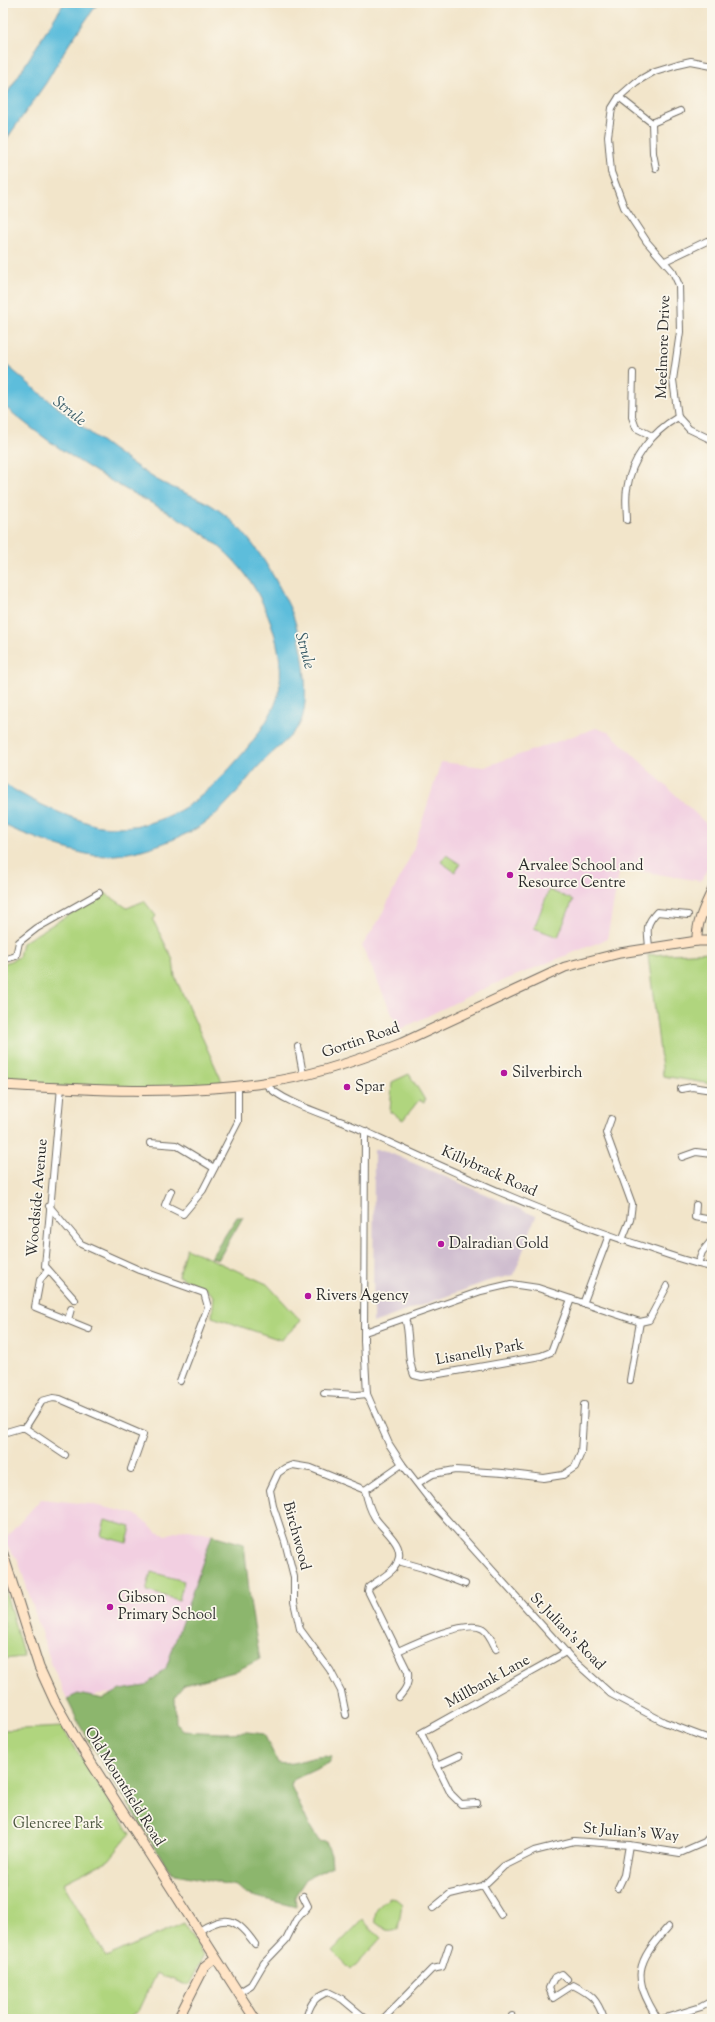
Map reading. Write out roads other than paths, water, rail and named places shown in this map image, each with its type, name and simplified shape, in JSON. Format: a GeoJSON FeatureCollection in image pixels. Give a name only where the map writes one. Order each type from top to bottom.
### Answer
{"type":"FeatureCollection","features":[{"type":"Feature","properties":{"kind":"main road"},"geometry":{"type":"LineString","coordinates":[[697,941],[699,925],[712,891]]}},
{"type":"Feature","properties":{"kind":"main road","name":"Gortin Road"},"geometry":{"type":"LineString","coordinates":[[3,1085],[162,1090],[265,1083],[327,1069],[402,1043],[565,967],[620,953],[697,941],[712,941]]}},
{"type":"Feature","properties":{"kind":"main road","name":"Old Mountfield Road"},"geometry":{"type":"LineString","coordinates":[[3,1554],[39,1667],[55,1702],[80,1745],[255,2019]]}},
{"type":"Feature","properties":{"kind":"main road"},"geometry":{"type":"LineString","coordinates":[[178,2019],[205,1966],[215,1958]]}},
{"type":"Feature","properties":{"kind":"street","name":"Meelmore Drive"},"geometry":{"type":"LineString","coordinates":[[712,65],[691,61],[655,71],[636,82],[619,97],[612,108],[608,136],[611,172],[624,207],[636,228],[674,272],[679,285],[680,332],[673,380],[678,417],[689,429],[712,440]]}},
{"type":"Feature","properties":{"kind":"street"},"geometry":{"type":"LineString","coordinates":[[619,97],[652,123],[653,153],[656,168]]}},
{"type":"Feature","properties":{"kind":"street"},"geometry":{"type":"LineString","coordinates":[[652,123],[680,112]]}},
{"type":"Feature","properties":{"kind":"street"},"geometry":{"type":"LineString","coordinates":[[665,261],[707,242]]}},
{"type":"Feature","properties":{"kind":"street"},"geometry":{"type":"LineString","coordinates":[[632,373],[632,417],[636,428],[652,436]]}},
{"type":"Feature","properties":{"kind":"street"},"geometry":{"type":"LineString","coordinates":[[627,520],[627,490],[631,470],[652,436],[665,425],[678,417]]}},
{"type":"Feature","properties":{"kind":"street"},"geometry":{"type":"LineString","coordinates":[[3,960],[16,956],[19,942],[31,933],[70,908],[99,893]]}},
{"type":"Feature","properties":{"kind":"street"},"geometry":{"type":"LineString","coordinates":[[649,948],[647,928],[649,921],[657,912],[688,914]]}},
{"type":"Feature","properties":{"kind":"street"},"geometry":{"type":"LineString","coordinates":[[298,1047],[303,1074]]}},
{"type":"Feature","properties":{"kind":"street","name":"Killybrack Road"},"geometry":{"type":"LineString","coordinates":[[265,1083],[270,1090],[286,1099],[365,1131],[523,1202],[622,1240],[712,1267]]}},
{"type":"Feature","properties":{"kind":"street"},"geometry":{"type":"LineString","coordinates":[[172,1191],[165,1205],[184,1214],[203,1190],[238,1122],[238,1086]]}},
{"type":"Feature","properties":{"kind":"street","name":"Woodside Avenue"},"geometry":{"type":"LineString","coordinates":[[61,1087],[49,1206],[45,1266],[75,1300]]}},
{"type":"Feature","properties":{"kind":"street"},"geometry":{"type":"LineString","coordinates":[[680,1089],[692,1087],[712,1090]]}},
{"type":"Feature","properties":{"kind":"street"},"geometry":{"type":"LineString","coordinates":[[611,1119],[606,1133],[632,1204],[630,1220],[622,1240]]}},
{"type":"Feature","properties":{"kind":"street"},"geometry":{"type":"LineString","coordinates":[[324,1393],[357,1396],[367,1394],[364,1332],[365,1131]]}},
{"type":"Feature","properties":{"kind":"street"},"geometry":{"type":"LineString","coordinates":[[150,1143],[176,1145],[214,1168]]}},
{"type":"Feature","properties":{"kind":"street"},"geometry":{"type":"LineString","coordinates":[[682,1157],[696,1152],[712,1154]]}},
{"type":"Feature","properties":{"kind":"street"},"geometry":{"type":"LineString","coordinates":[[696,1205],[695,1217],[712,1220]]}},
{"type":"Feature","properties":{"kind":"street"},"geometry":{"type":"LineString","coordinates":[[49,1206],[81,1244],[139,1270],[204,1293],[208,1307],[180,1381]]}},
{"type":"Feature","properties":{"kind":"street"},"geometry":{"type":"LineString","coordinates":[[583,1304],[609,1235]]}},
{"type":"Feature","properties":{"kind":"street"},"geometry":{"type":"LineString","coordinates":[[698,1264],[702,1252],[712,1240]]}},
{"type":"Feature","properties":{"kind":"street"},"geometry":{"type":"LineString","coordinates":[[48,1270],[40,1280],[35,1307],[90,1329]]}},
{"type":"Feature","properties":{"kind":"street"},"geometry":{"type":"LineString","coordinates":[[364,1332],[481,1291],[511,1284],[538,1288],[640,1322],[649,1320],[667,1286]]}},
{"type":"Feature","properties":{"kind":"street","name":"Lisanelly Park"},"geometry":{"type":"LineString","coordinates":[[405,1318],[409,1330],[411,1368],[414,1375],[422,1377],[541,1356],[551,1352],[570,1299]]}},
{"type":"Feature","properties":{"kind":"street"},"geometry":{"type":"LineString","coordinates":[[68,1320],[71,1310]]}},
{"type":"Feature","properties":{"kind":"street"},"geometry":{"type":"LineString","coordinates":[[630,1380],[640,1322]]}},
{"type":"Feature","properties":{"kind":"street","name":"St Julian's Road"},"geometry":{"type":"LineString","coordinates":[[367,1394],[389,1444],[402,1464],[433,1504],[566,1652],[612,1694],[664,1722],[712,1740]]}},
{"type":"Feature","properties":{"kind":"street"},"geometry":{"type":"LineString","coordinates":[[25,1428],[42,1401],[53,1398],[60,1399],[143,1435],[131,1469]]}},
{"type":"Feature","properties":{"kind":"street"},"geometry":{"type":"LineString","coordinates":[[418,1483],[433,1474],[455,1470],[503,1473],[544,1478],[564,1475],[575,1467],[581,1453],[584,1405]]}},
{"type":"Feature","properties":{"kind":"street"},"geometry":{"type":"LineString","coordinates":[[3,1433],[25,1428],[65,1455]]}},
{"type":"Feature","properties":{"kind":"street"},"geometry":{"type":"LineString","coordinates":[[398,1697],[406,1688],[408,1672],[368,1591],[369,1587],[393,1569],[398,1561],[399,1553],[396,1543],[389,1532],[374,1518],[365,1490],[402,1464]]}},
{"type":"Feature","properties":{"kind":"street","name":"Birchwood"},"geometry":{"type":"LineString","coordinates":[[346,1715],[341,1691],[330,1670],[300,1629],[294,1602],[294,1577],[285,1542],[273,1506],[270,1490],[278,1473],[293,1465],[311,1468],[365,1490]]}},
{"type":"Feature","properties":{"kind":"street"},"geometry":{"type":"LineString","coordinates":[[398,1561],[465,1584]]}},
{"type":"Feature","properties":{"kind":"street"},"geometry":{"type":"LineString","coordinates":[[398,1651],[432,1636],[475,1625],[484,1629],[496,1649]]}},
{"type":"Feature","properties":{"kind":"street","name":"Millbank Lane"},"geometry":{"type":"LineString","coordinates":[[437,1766],[422,1733],[566,1652]]}},
{"type":"Feature","properties":{"kind":"street"},"geometry":{"type":"LineString","coordinates":[[459,1756],[437,1766],[451,1794],[461,1804],[477,1803]]}},
{"type":"Feature","properties":{"kind":"street","name":"St Julian's Way"},"geometry":{"type":"LineString","coordinates":[[433,1908],[450,1894],[483,1886],[504,1866],[534,1851],[574,1841],[628,1845],[680,1852],[705,1842],[712,1834]]}},
{"type":"Feature","properties":{"kind":"street"},"geometry":{"type":"LineString","coordinates":[[618,1888],[624,1875],[628,1845]]}},
{"type":"Feature","properties":{"kind":"street"},"geometry":{"type":"LineString","coordinates":[[483,1886],[501,1915]]}},
{"type":"Feature","properties":{"kind":"street"},"geometry":{"type":"LineString","coordinates":[[238,1994],[251,1985],[264,1963],[286,1940],[296,1920],[308,1906],[303,1896]]}},
{"type":"Feature","properties":{"kind":"street"},"geometry":{"type":"LineString","coordinates":[[199,1932],[215,1922],[227,1920],[238,1924],[255,1944]]}},
{"type":"Feature","properties":{"kind":"street"},"geometry":{"type":"LineString","coordinates":[[658,2019],[643,1989],[640,1965],[652,1946],[668,1927]]}},
{"type":"Feature","properties":{"kind":"street"},"geometry":{"type":"LineString","coordinates":[[383,2019],[432,1969],[442,1968],[449,1946]]}},
{"type":"Feature","properties":{"kind":"street"},"geometry":{"type":"LineString","coordinates":[[567,1979],[562,1974],[554,1978],[548,1988],[553,1998],[573,1985],[584,1991],[599,2004],[604,2019]]}},
{"type":"Feature","properties":{"kind":"street"},"geometry":{"type":"LineString","coordinates":[[306,2019],[309,2007],[317,1996],[328,1992],[342,1999],[366,2019]]}},
{"type":"Feature","properties":{"kind":"street"},"geometry":{"type":"LineString","coordinates":[[662,2019],[701,2007],[712,2000]]}},
{"type":"Feature","properties":{"kind":"water"},"geometry":{"type":"Polygon","coordinates":[[[64,3],[98,3],[69,44],[46,83],[3,144],[3,100],[64,3]]]}},
{"type":"Feature","properties":{"kind":"water"},"geometry":{"type":"Polygon","coordinates":[[[3,362],[74,421],[156,480],[204,501],[224,514],[247,537],[266,564],[289,606],[298,632],[304,667],[305,702],[303,716],[298,727],[289,738],[261,764],[231,799],[210,819],[192,831],[149,848],[118,855],[92,855],[58,846],[12,829],[3,824],[3,783],[32,800],[52,809],[99,826],[121,827],[142,825],[180,810],[204,793],[231,767],[257,736],[267,720],[275,704],[279,691],[280,664],[275,636],[259,596],[252,584],[227,553],[196,529],[111,481],[47,440],[3,405],[3,362]]]}},
{"type":"Feature","properties":{"kind":"place","name":"Arvalee School and Resource Centre"},"geometry":{"type":"Point","coordinates":[510,875]}},
{"type":"Feature","properties":{"kind":"place","name":"Silverbirch"},"geometry":{"type":"Point","coordinates":[504,1073]}},
{"type":"Feature","properties":{"kind":"place","name":"Spar"},"geometry":{"type":"Point","coordinates":[347,1087]}},
{"type":"Feature","properties":{"kind":"place","name":"Dalradian Gold"},"geometry":{"type":"Point","coordinates":[441,1244]}},
{"type":"Feature","properties":{"kind":"place","name":"Rivers Agency"},"geometry":{"type":"Point","coordinates":[308,1296]}},
{"type":"Feature","properties":{"kind":"place","name":"Gibson Primary School"},"geometry":{"type":"Point","coordinates":[110,1607]}},
{"type":"Feature","properties":{"kind":"water label","name":"Strule"},"geometry":{"type":"Point","coordinates":[69,412]}},
{"type":"Feature","properties":{"kind":"water label","name":"Strule"},"geometry":{"type":"Point","coordinates":[304,651]}},
{"type":"Feature","properties":{"kind":"park label","name":"Glencree Park"},"geometry":{"type":"Point","coordinates":[58,1824]}}]}
